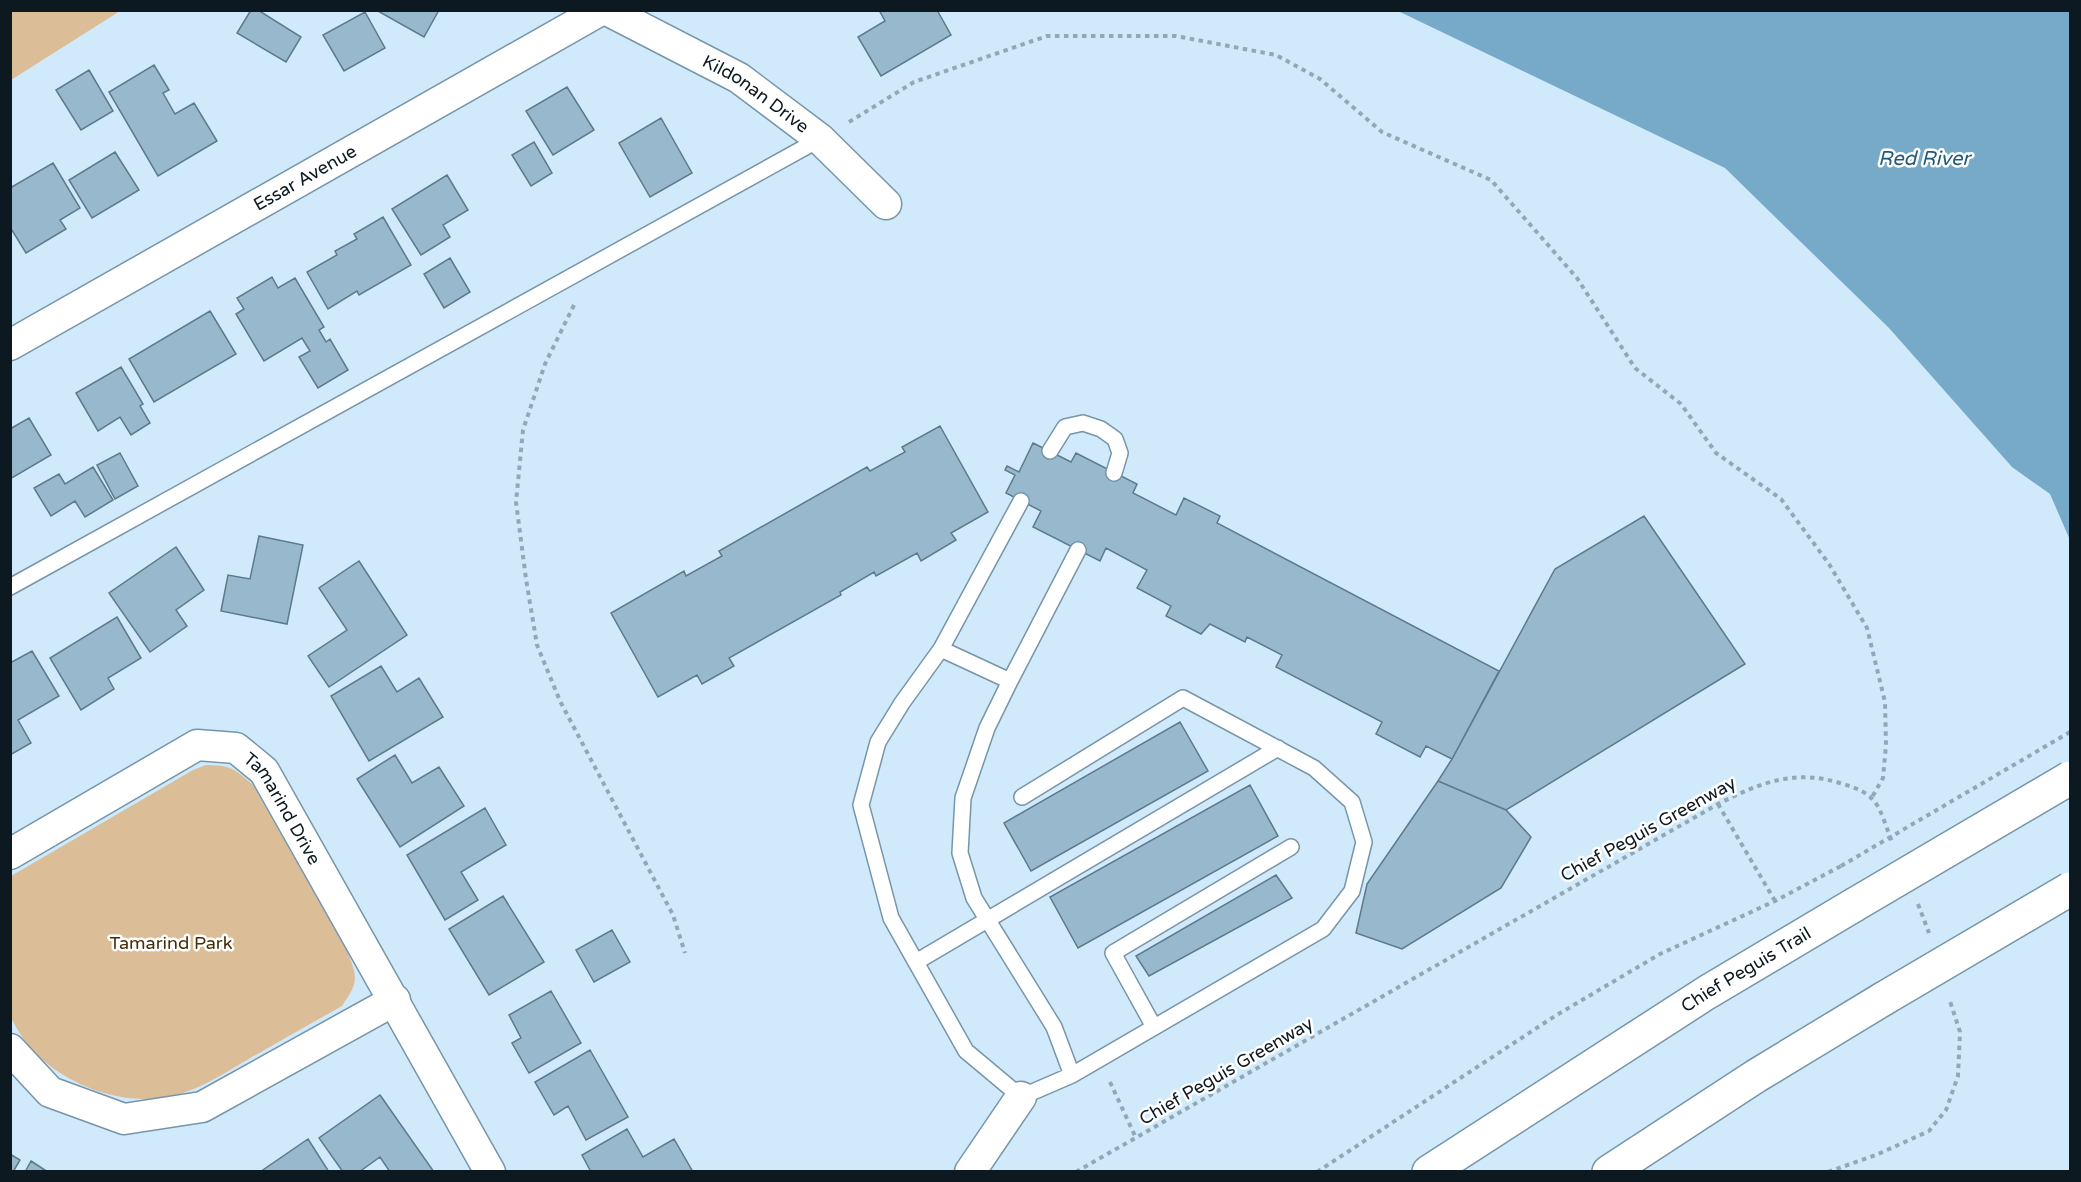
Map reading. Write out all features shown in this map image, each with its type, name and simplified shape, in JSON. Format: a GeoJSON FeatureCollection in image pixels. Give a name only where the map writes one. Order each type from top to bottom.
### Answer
{"type":"FeatureCollection","features":[{"type":"Feature","properties":{"kind":"main road","name":"Chief Peguis Trail"},"geometry":{"type":"LineString","coordinates":[[1429,1172],[1706,993],[2070,778]]}},
{"type":"Feature","properties":{"kind":"main road"},"geometry":{"type":"LineString","coordinates":[[1609,1172],[1756,1076],[2070,889]]}},
{"type":"Feature","properties":{"kind":"street","name":"Essar Avenue"},"geometry":{"type":"LineString","coordinates":[[10,345],[601,10]]}},
{"type":"Feature","properties":{"kind":"street","name":"Kildonan Drive"},"geometry":{"type":"LineString","coordinates":[[607,10],[739,78],[820,139],[886,204]]}},
{"type":"Feature","properties":{"kind":"street","name":"Tamarind Drive"},"geometry":{"type":"LineString","coordinates":[[10,854],[197,745],[236,748],[264,771],[490,1172]]}},
{"type":"Feature","properties":{"kind":"street"},"geometry":{"type":"LineString","coordinates":[[10,1049],[50,1092],[124,1119],[202,1107],[395,1000]]}},
{"type":"Feature","properties":{"kind":"street"},"geometry":{"type":"LineString","coordinates":[[970,1172],[1021,1097]]}},
{"type":"Feature","properties":{"kind":"lane"},"geometry":{"type":"LineString","coordinates":[[10,587],[820,139]]}},
{"type":"Feature","properties":{"kind":"lane"},"geometry":{"type":"LineString","coordinates":[[1050,451],[1065,427],[1083,423],[1101,429],[1115,439],[1120,453],[1114,473]]}},
{"type":"Feature","properties":{"kind":"lane"},"geometry":{"type":"LineString","coordinates":[[1021,501],[941,649],[902,703],[878,742],[861,805],[891,918],[966,1051],[1021,1097],[1072,1075],[1323,929],[1352,891],[1364,842],[1352,802],[1314,768],[1183,698],[1022,797]]}},
{"type":"Feature","properties":{"kind":"lane"},"geometry":{"type":"LineString","coordinates":[[1072,1075],[1054,1027],[974,898],[960,853],[963,798],[987,729],[1078,550]]}},
{"type":"Feature","properties":{"kind":"lane"},"geometry":{"type":"LineString","coordinates":[[941,649],[1010,681]]}},
{"type":"Feature","properties":{"kind":"lane"},"geometry":{"type":"LineString","coordinates":[[916,962],[1278,748]]}},
{"type":"Feature","properties":{"kind":"lane"},"geometry":{"type":"LineString","coordinates":[[1154,1027],[1113,953],[1291,847]]}},
{"type":"Feature","properties":{"kind":"path"},"geometry":{"type":"LineString","coordinates":[[820,139],[914,82],[1047,36],[1176,36],[1276,55],[1320,79],[1382,132],[1491,180],[1577,278],[1635,368],[1681,404],[1716,453],[1781,499],[1829,564],[1867,628],[1885,702],[1884,778],[1871,799],[1875,802],[1896,850]]}},
{"type":"Feature","properties":{"kind":"path"},"geometry":{"type":"LineString","coordinates":[[579,298],[572,307],[545,364],[523,430],[516,502],[526,579],[537,645],[560,701],[674,915],[685,953]]}},
{"type":"Feature","properties":{"kind":"path"},"geometry":{"type":"LineString","coordinates":[[1317,1172],[1555,1016],[1660,954],[1776,901],[1841,866],[2070,732]]}},
{"type":"Feature","properties":{"kind":"path","name":"Chief Peguis Greenway"},"geometry":{"type":"LineString","coordinates":[[1076,1172],[1718,804],[1755,786],[1810,776],[1858,789],[1871,799]]}},
{"type":"Feature","properties":{"kind":"path"},"geometry":{"type":"LineString","coordinates":[[1718,804],[1776,901]]}},
{"type":"Feature","properties":{"kind":"path"},"geometry":{"type":"LineString","coordinates":[[1916,900],[1932,942]]}},
{"type":"Feature","properties":{"kind":"path"},"geometry":{"type":"LineString","coordinates":[[1828,1172],[1876,1155],[1929,1131],[1946,1110],[1958,1076],[1960,1032],[1946,987]]}},
{"type":"Feature","properties":{"kind":"path"},"geometry":{"type":"LineString","coordinates":[[1072,1075],[1101,1074],[1111,1083],[1136,1138]]}},
{"type":"Feature","properties":{"kind":"green space"},"geometry":{"type":"Polygon","coordinates":[[[11,10],[120,10],[120,11],[11,80],[11,10]]]}},
{"type":"Feature","properties":{"kind":"green space","name":"Tamarind Park"},"geometry":{"type":"Polygon","coordinates":[[[206,765],[232,769],[253,785],[348,953],[354,969],[354,986],[342,1006],[192,1090],[154,1099],[136,1099],[100,1092],[66,1076],[37,1055],[19,1033],[11,1018],[11,876],[193,770],[206,765]]]}},
{"type":"Feature","properties":{"kind":"water","name":"Red River"},"geometry":{"type":"Polygon","coordinates":[[[1398,11],[2070,11],[2070,540],[2050,494],[2012,467],[1889,328],[1725,168],[1398,11]]]}},
{"type":"Feature","properties":{"kind":"building"},"geometry":{"type":"Polygon","coordinates":[[[251,10],[258,10],[301,37],[286,62],[237,33],[251,10]]]}},
{"type":"Feature","properties":{"kind":"building"},"geometry":{"type":"Polygon","coordinates":[[[376,10],[439,10],[424,37],[376,10]]]}},
{"type":"Feature","properties":{"kind":"building"},"geometry":{"type":"Polygon","coordinates":[[[879,10],[937,10],[951,35],[881,76],[858,37],[885,21],[879,10]]]}},
{"type":"Feature","properties":{"kind":"building"},"geometry":{"type":"Polygon","coordinates":[[[365,12],[385,48],[344,71],[323,35],[365,12]]]}},
{"type":"Feature","properties":{"kind":"building"},"geometry":{"type":"Polygon","coordinates":[[[154,65],[169,90],[163,93],[175,114],[194,103],[217,141],[158,176],[109,92],[154,65]]]}},
{"type":"Feature","properties":{"kind":"building"},"geometry":{"type":"Polygon","coordinates":[[[89,70],[113,111],[81,130],[56,90],[89,70]]]}},
{"type":"Feature","properties":{"kind":"building"},"geometry":{"type":"Polygon","coordinates":[[[567,87],[594,130],[553,155],[526,111],[567,87]]]}},
{"type":"Feature","properties":{"kind":"building"},"geometry":{"type":"Polygon","coordinates":[[[661,118],[692,173],[650,197],[619,143],[661,118]]]}},
{"type":"Feature","properties":{"kind":"building"},"geometry":{"type":"Polygon","coordinates":[[[534,142],[552,173],[531,186],[512,155],[534,142]]]}},
{"type":"Feature","properties":{"kind":"building"},"geometry":{"type":"Polygon","coordinates":[[[115,152],[139,190],[92,218],[69,180],[115,152]]]}},
{"type":"Feature","properties":{"kind":"building"},"geometry":{"type":"Polygon","coordinates":[[[53,163],[80,208],[60,220],[66,229],[26,253],[10,227],[10,188],[53,163]]]}},
{"type":"Feature","properties":{"kind":"building"},"geometry":{"type":"Polygon","coordinates":[[[447,175],[468,210],[443,225],[450,237],[421,255],[392,209],[447,175]]]}},
{"type":"Feature","properties":{"kind":"building"},"geometry":{"type":"Polygon","coordinates":[[[383,217],[411,265],[359,295],[357,291],[328,309],[307,272],[337,255],[335,251],[357,239],[354,234],[383,217]]]}},
{"type":"Feature","properties":{"kind":"building"},"geometry":{"type":"Polygon","coordinates":[[[450,258],[470,292],[444,308],[424,274],[450,258]]]}},
{"type":"Feature","properties":{"kind":"building"},"geometry":{"type":"Polygon","coordinates":[[[272,277],[278,288],[295,278],[324,327],[319,330],[326,342],[330,339],[348,370],[318,388],[299,357],[310,351],[302,338],[264,361],[236,314],[244,309],[237,298],[272,277]]]}},
{"type":"Feature","properties":{"kind":"building"},"geometry":{"type":"Polygon","coordinates":[[[210,311],[236,354],[154,402],[129,359],[210,311]]]}},
{"type":"Feature","properties":{"kind":"building"},"geometry":{"type":"Polygon","coordinates":[[[121,367],[143,404],[140,406],[150,423],[131,435],[120,417],[98,431],[76,393],[121,367]]]}},
{"type":"Feature","properties":{"kind":"building"},"geometry":{"type":"Polygon","coordinates":[[[29,418],[51,455],[10,479],[10,429],[29,418]]]}},
{"type":"Feature","properties":{"kind":"building"},"geometry":{"type":"Polygon","coordinates":[[[940,426],[988,512],[951,533],[956,540],[921,561],[917,553],[876,576],[874,572],[840,592],[841,595],[729,658],[734,666],[702,684],[697,675],[658,697],[611,613],[684,571],[686,576],[722,556],[719,551],[867,467],[870,471],[905,452],[902,447],[940,426]]]}},
{"type":"Feature","properties":{"kind":"building"},"geometry":{"type":"Polygon","coordinates":[[[1033,443],[1071,462],[1076,453],[1137,484],[1133,493],[1176,515],[1184,498],[1220,516],[1217,523],[1499,671],[1452,759],[1426,746],[1420,757],[1376,734],[1382,722],[1276,667],[1282,655],[1247,637],[1245,642],[1210,624],[1201,634],[1166,616],[1171,606],[1137,588],[1147,570],[1106,548],[1100,561],[1033,527],[1041,511],[1006,493],[1015,475],[1005,470],[1007,466],[1019,472],[1033,443]]]}},
{"type":"Feature","properties":{"kind":"building"},"geometry":{"type":"Polygon","coordinates":[[[120,453],[138,486],[115,499],[97,465],[120,453]]]}},
{"type":"Feature","properties":{"kind":"building"},"geometry":{"type":"Polygon","coordinates":[[[93,467],[113,500],[85,517],[75,501],[51,516],[34,488],[59,474],[65,484],[93,467]]]}},
{"type":"Feature","properties":{"kind":"building"},"geometry":{"type":"Polygon","coordinates":[[[1644,516],[1745,664],[1506,810],[1438,781],[1555,569],[1644,516]]]}},
{"type":"Feature","properties":{"kind":"building"},"geometry":{"type":"Polygon","coordinates":[[[259,536],[303,545],[287,624],[221,611],[228,575],[250,579],[259,536]]]}},
{"type":"Feature","properties":{"kind":"building"},"geometry":{"type":"Polygon","coordinates":[[[176,547],[204,590],[176,610],[187,626],[150,652],[109,593],[176,547]]]}},
{"type":"Feature","properties":{"kind":"building"},"geometry":{"type":"Polygon","coordinates":[[[359,561],[407,635],[329,687],[308,656],[347,630],[319,588],[359,561]]]}},
{"type":"Feature","properties":{"kind":"building"},"geometry":{"type":"Polygon","coordinates":[[[117,617],[141,658],[108,678],[114,689],[81,710],[50,658],[117,617]]]}},
{"type":"Feature","properties":{"kind":"building"},"geometry":{"type":"Polygon","coordinates":[[[32,651],[59,696],[18,720],[31,743],[10,755],[10,663],[32,651]]]}},
{"type":"Feature","properties":{"kind":"building"},"geometry":{"type":"Polygon","coordinates":[[[381,666],[397,692],[419,678],[443,717],[369,761],[331,696],[381,666]]]}},
{"type":"Feature","properties":{"kind":"building"},"geometry":{"type":"Polygon","coordinates":[[[1180,722],[1208,771],[1031,871],[1004,823],[1180,722]]]}},
{"type":"Feature","properties":{"kind":"building"},"geometry":{"type":"Polygon","coordinates":[[[395,755],[412,783],[439,767],[464,806],[400,847],[357,779],[395,755]]]}},
{"type":"Feature","properties":{"kind":"building"},"geometry":{"type":"Polygon","coordinates":[[[1438,781],[1506,810],[1531,837],[1501,888],[1402,949],[1356,933],[1367,884],[1438,781]]]}},
{"type":"Feature","properties":{"kind":"building"},"geometry":{"type":"Polygon","coordinates":[[[1250,785],[1278,836],[1078,948],[1050,897],[1250,785]]]}},
{"type":"Feature","properties":{"kind":"building"},"geometry":{"type":"Polygon","coordinates":[[[485,808],[506,845],[461,872],[478,900],[445,920],[407,855],[485,808]]]}},
{"type":"Feature","properties":{"kind":"building"},"geometry":{"type":"Polygon","coordinates":[[[1276,875],[1292,898],[1149,976],[1136,956],[1276,875]]]}},
{"type":"Feature","properties":{"kind":"building"},"geometry":{"type":"Polygon","coordinates":[[[503,896],[544,962],[489,995],[449,929],[503,896]]]}},
{"type":"Feature","properties":{"kind":"building"},"geometry":{"type":"Polygon","coordinates":[[[612,930],[630,962],[594,982],[576,950],[612,930]]]}},
{"type":"Feature","properties":{"kind":"building"},"geometry":{"type":"Polygon","coordinates":[[[551,991],[581,1043],[529,1073],[512,1043],[521,1038],[509,1015],[551,991]]]}},
{"type":"Feature","properties":{"kind":"building"},"geometry":{"type":"Polygon","coordinates":[[[590,1050],[628,1117],[586,1140],[568,1106],[554,1115],[535,1082],[590,1050]]]}},
{"type":"Feature","properties":{"kind":"building"},"geometry":{"type":"Polygon","coordinates":[[[380,1095],[434,1172],[390,1172],[380,1157],[359,1172],[343,1172],[319,1138],[380,1095]]]}},
{"type":"Feature","properties":{"kind":"building"},"geometry":{"type":"Polygon","coordinates":[[[627,1129],[643,1157],[674,1139],[693,1172],[591,1172],[582,1155],[627,1129]]]}},
{"type":"Feature","properties":{"kind":"building"},"geometry":{"type":"Polygon","coordinates":[[[308,1139],[329,1172],[260,1172],[308,1139]]]}},
{"type":"Feature","properties":{"kind":"building"},"geometry":{"type":"Polygon","coordinates":[[[10,1154],[20,1160],[13,1172],[10,1172],[10,1154]]]}},
{"type":"Feature","properties":{"kind":"building"},"geometry":{"type":"Polygon","coordinates":[[[31,1161],[48,1172],[25,1172],[31,1161]]]}}]}
